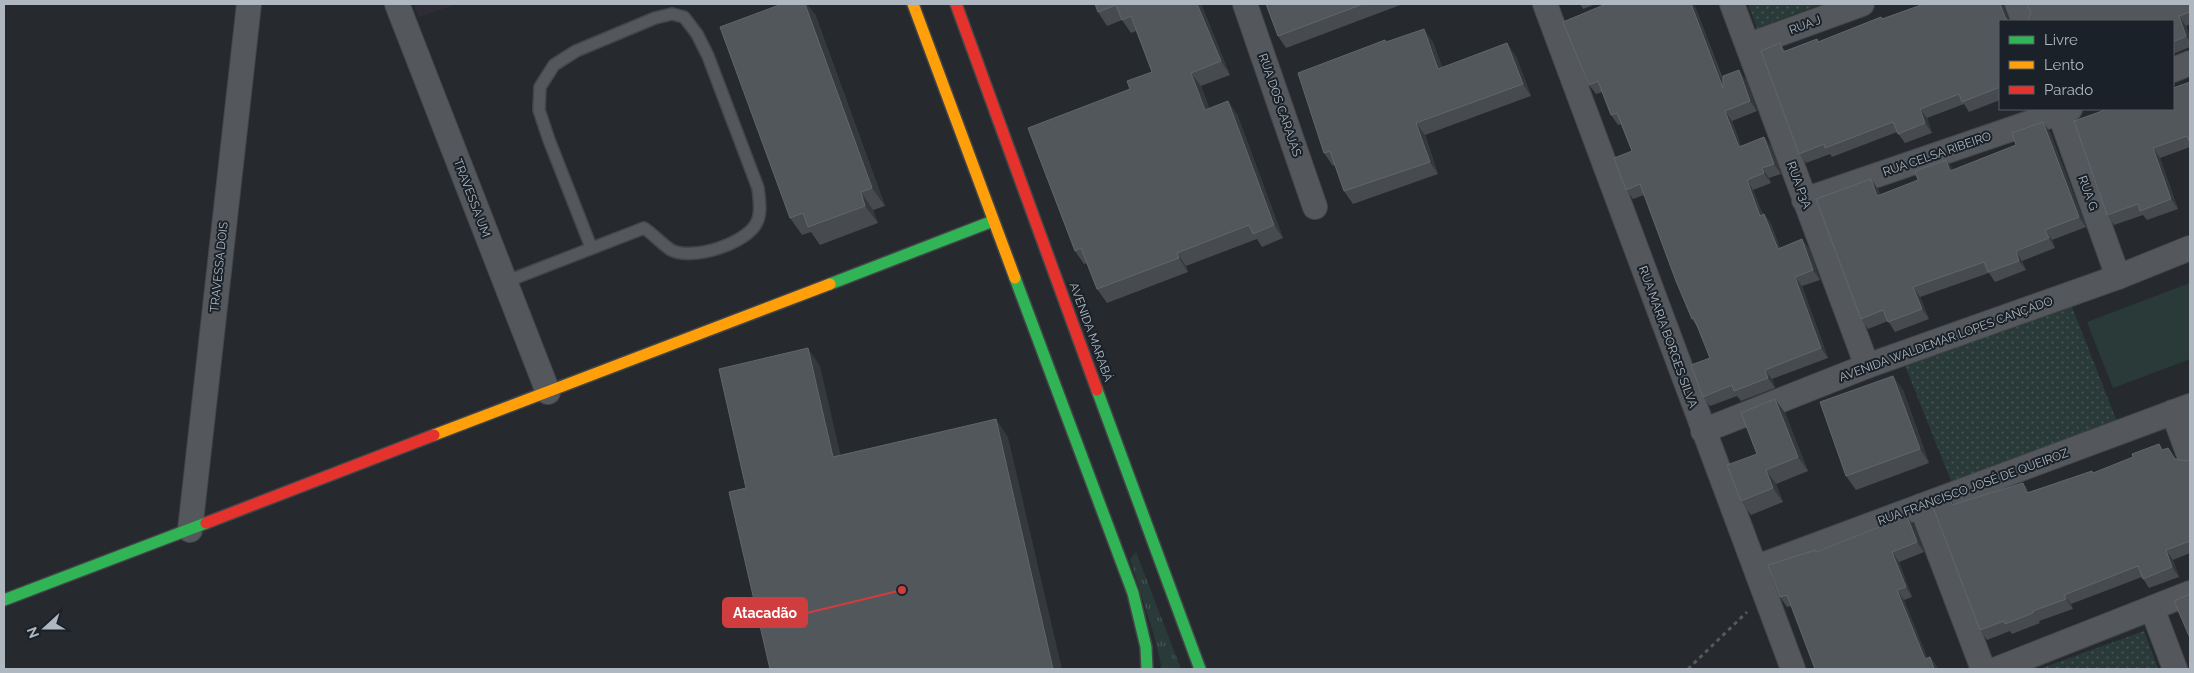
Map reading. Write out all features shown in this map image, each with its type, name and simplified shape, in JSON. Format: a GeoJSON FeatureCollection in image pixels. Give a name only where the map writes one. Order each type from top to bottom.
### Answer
{"type":"FeatureCollection","features":[{"type":"Feature","properties":{"kind":"main road"},"geometry":{"type":"LineString","coordinates":[[913,4],[992,221],[1133,593],[1146,647],[1147,669]]}},
{"type":"Feature","properties":{"kind":"main road","name":"AVENIDA MARABÁ"},"geometry":{"type":"LineString","coordinates":[[956,4],[1200,669]]}},
{"type":"Feature","properties":{"kind":"main road"},"geometry":{"type":"LineString","coordinates":[[4,600],[992,221]]}},
{"type":"Feature","properties":{"kind":"street","name":"TRAVESSA UM"},"geometry":{"type":"LineString","coordinates":[[397,4],[548,392]]}},
{"type":"Feature","properties":{"kind":"street","name":"RUA DOS CARAJÁS"},"geometry":{"type":"LineString","coordinates":[[1245,4],[1315,207]]}},
{"type":"Feature","properties":{"kind":"street","name":"RUA MARIA BORGES SILVA"},"geometry":{"type":"LineString","coordinates":[[1545,4],[1558,26],[1703,431],[1757,568],[1793,669]]}},
{"type":"Feature","properties":{"kind":"street","name":"RUA P3A"},"geometry":{"type":"LineString","coordinates":[[1732,4],[1867,366]]}},
{"type":"Feature","properties":{"kind":"street","name":"RUA J"},"geometry":{"type":"LineString","coordinates":[[1749,46],[1862,4]]}},
{"type":"Feature","properties":{"kind":"street"},"geometry":{"type":"LineString","coordinates":[[2017,4],[2024,20]]}},
{"type":"Feature","properties":{"kind":"street","name":"TRAVESSA DOIS"},"geometry":{"type":"LineString","coordinates":[[190,530],[251,5]]}},
{"type":"Feature","properties":{"kind":"street"},"geometry":{"type":"LineString","coordinates":[[2174,70],[2190,63]]}},
{"type":"Feature","properties":{"kind":"street","name":"RUA CELSA RIBEIRO"},"geometry":{"type":"LineString","coordinates":[[1804,200],[2062,110]]}},
{"type":"Feature","properties":{"kind":"street","name":"RUA G"},"geometry":{"type":"LineString","coordinates":[[2062,110],[2118,277]]}},
{"type":"Feature","properties":{"kind":"street","name":"AVENIDA WALDEMAR LOPES CANÇADO"},"geometry":{"type":"LineString","coordinates":[[1703,431],[1867,366],[2118,277],[2190,248]]}},
{"type":"Feature","properties":{"kind":"street"},"geometry":{"type":"LineString","coordinates":[[2182,409],[2190,458]]}},
{"type":"Feature","properties":{"kind":"street","name":"RUA FRANCISCO JOSÉ DE QUEIROZ"},"geometry":{"type":"LineString","coordinates":[[1757,568],[2182,409]]}},
{"type":"Feature","properties":{"kind":"street"},"geometry":{"type":"LineString","coordinates":[[1922,506],[1983,669]]}},
{"type":"Feature","properties":{"kind":"street"},"geometry":{"type":"LineString","coordinates":[[1997,669],[2190,593]]}},
{"type":"Feature","properties":{"kind":"street"},"geometry":{"type":"LineString","coordinates":[[2152,608],[2175,669]]}},
{"type":"Feature","properties":{"kind":"lane"},"geometry":{"type":"LineString","coordinates":[[505,282],[644,228],[672,250],[694,254],[721,248],[746,236],[757,222],[760,206],[758,188],[708,56],[684,17],[672,14],[655,18],[576,50],[554,66],[540,86],[539,110],[591,247]]}},
{"type":"Feature","properties":{"kind":"path"},"geometry":{"type":"LineString","coordinates":[[1688,669],[1708,652],[1766,593]]}},
{"type":"Feature","properties":{"kind":"shaded area"},"geometry":{"type":"Polygon","coordinates":[[[414,4],[457,4],[419,17],[414,4]]]}},
{"type":"Feature","properties":{"kind":"green space"},"geometry":{"type":"Polygon","coordinates":[[[1748,4],[1822,4],[1757,28],[1748,4]]]}},
{"type":"Feature","properties":{"kind":"green space"},"geometry":{"type":"Polygon","coordinates":[[[2190,283],[2190,359],[2113,388],[2087,322],[2190,283]]]}},
{"type":"Feature","properties":{"kind":"green space"},"geometry":{"type":"Polygon","coordinates":[[[2070,302],[2118,424],[1953,486],[1904,363],[2070,302]]]}},
{"type":"Feature","properties":{"kind":"green space"},"geometry":{"type":"Polygon","coordinates":[[[1136,552],[1181,669],[1162,669],[1154,635],[1130,559],[1136,552]]]}},
{"type":"Feature","properties":{"kind":"green space"},"geometry":{"type":"Polygon","coordinates":[[[2144,631],[2158,669],[2039,669],[2144,631]]]}},
{"type":"Feature","properties":{"kind":"building"},"geometry":{"type":"Polygon","coordinates":[[[782,4],[805,4],[872,188],[861,192],[865,206],[808,227],[803,213],[790,218],[720,27],[782,4]]]}},
{"type":"Feature","properties":{"kind":"building"},"geometry":{"type":"Polygon","coordinates":[[[1095,4],[1197,4],[1221,61],[1191,73],[1205,110],[1228,101],[1274,225],[1253,234],[1249,225],[1177,253],[1179,258],[1097,289],[1081,248],[1075,251],[1028,128],[1130,89],[1127,81],[1152,72],[1131,16],[1122,20],[1116,5],[1098,12],[1095,4]]]}},
{"type":"Feature","properties":{"kind":"building"},"geometry":{"type":"Polygon","coordinates":[[[1266,4],[1363,4],[1278,36],[1266,4]]]}},
{"type":"Feature","properties":{"kind":"building"},"geometry":{"type":"Polygon","coordinates":[[[1606,4],[1691,4],[1723,88],[1723,76],[1739,70],[1750,101],[1725,111],[1739,147],[1764,137],[1774,164],[1762,168],[1764,173],[1747,180],[1760,216],[1764,214],[1778,249],[1802,239],[1813,270],[1795,277],[1821,348],[1765,370],[1768,378],[1734,391],[1732,385],[1703,397],[1691,365],[1710,358],[1694,318],[1692,319],[1676,281],[1640,184],[1626,190],[1614,158],[1632,151],[1617,113],[1611,115],[1598,81],[1589,85],[1563,22],[1606,4]]]}},
{"type":"Feature","properties":{"kind":"building"},"geometry":{"type":"Polygon","coordinates":[[[1924,4],[2000,4],[2007,20],[1999,20],[1999,87],[1962,102],[1959,94],[1920,109],[1925,123],[1898,134],[1893,122],[1825,148],[1824,144],[1799,154],[1761,51],[1780,43],[1783,52],[1817,39],[1818,42],[1881,17],[1882,19],[1924,4]]]}},
{"type":"Feature","properties":{"kind":"building"},"geometry":{"type":"Polygon","coordinates":[[[2027,4],[2190,4],[2190,12],[2179,16],[2186,36],[2174,42],[2174,20],[2028,20],[2031,13],[2027,4]]]}},
{"type":"Feature","properties":{"kind":"building"},"geometry":{"type":"Polygon","coordinates":[[[1424,29],[1438,69],[1507,43],[1523,84],[1416,123],[1430,162],[1344,191],[1330,151],[1324,153],[1298,73],[1385,40],[1386,42],[1424,29]]]}},
{"type":"Feature","properties":{"kind":"building"},"geometry":{"type":"Polygon","coordinates":[[[2190,82],[2190,143],[2187,136],[2153,148],[2171,199],[2140,211],[2138,204],[2107,215],[2074,121],[2105,110],[2174,110],[2174,88],[2190,82]]]}},
{"type":"Feature","properties":{"kind":"building"},"geometry":{"type":"Polygon","coordinates":[[[2043,122],[2079,217],[2045,230],[2049,238],[2016,251],[2019,261],[1988,272],[1984,262],[1913,287],[1922,309],[1888,322],[1883,310],[1861,319],[1816,199],[1871,179],[1877,196],[1918,180],[1915,171],[1946,160],[1950,171],[2016,145],[2012,133],[2043,122]]]}},
{"type":"Feature","properties":{"kind":"building"},"geometry":{"type":"Polygon","coordinates":[[[808,348],[833,457],[996,419],[1053,669],[770,669],[729,492],[746,488],[719,369],[808,348]]]}},
{"type":"Feature","properties":{"kind":"building"},"geometry":{"type":"Polygon","coordinates":[[[1893,376],[1920,449],[1846,476],[1820,402],[1893,376]]]}},
{"type":"Feature","properties":{"kind":"building"},"geometry":{"type":"Polygon","coordinates":[[[1775,399],[1798,457],[1766,470],[1773,488],[1741,501],[1727,465],[1757,454],[1741,413],[1775,399]]]}},
{"type":"Feature","properties":{"kind":"building"},"geometry":{"type":"Polygon","coordinates":[[[2159,444],[2162,450],[2168,448],[2175,459],[2187,461],[2190,459],[2190,541],[2166,550],[2172,567],[2143,579],[2138,566],[2064,595],[2066,599],[2033,611],[2033,613],[2005,624],[2004,621],[1980,630],[1932,504],[1949,498],[1952,505],[2023,483],[2027,493],[2092,471],[2093,473],[2133,457],[2132,454],[2159,444]]]}},
{"type":"Feature","properties":{"kind":"building"},"geometry":{"type":"Polygon","coordinates":[[[1907,516],[1917,542],[1892,552],[1906,587],[1897,590],[1925,659],[1930,657],[1934,669],[1815,669],[1787,595],[1780,597],[1768,565],[1816,550],[1816,552],[1907,516]]]}},
{"type":"Feature","properties":{"kind":"building"},"geometry":{"type":"Polygon","coordinates":[[[2190,594],[2190,638],[2174,601],[2190,594]]]}},
{"type":"Feature","properties":{"kind":"traffic: fast"},"geometry":{"type":"LineString","coordinates":[[830,284],[993,221]]}},
{"type":"Feature","properties":{"kind":"traffic: fast"},"geometry":{"type":"LineString","coordinates":[[1015,278],[1133,593],[1146,647],[1147,669]]}},
{"type":"Feature","properties":{"kind":"traffic: fast"},"geometry":{"type":"LineString","coordinates":[[1097,390],[1200,669]]}},
{"type":"Feature","properties":{"kind":"traffic: fast"},"geometry":{"type":"LineString","coordinates":[[4,600],[206,523]]}},
{"type":"Feature","properties":{"kind":"traffic: slow"},"geometry":{"type":"LineString","coordinates":[[913,4],[1015,278]]}},
{"type":"Feature","properties":{"kind":"traffic: slow"},"geometry":{"type":"LineString","coordinates":[[434,435],[830,284]]}},
{"type":"Feature","properties":{"kind":"traffic: jam"},"geometry":{"type":"LineString","coordinates":[[956,4],[1097,390]]}},
{"type":"Feature","properties":{"kind":"traffic: jam"},"geometry":{"type":"LineString","coordinates":[[206,523],[434,435]]}},
{"type":"Feature","properties":{"kind":"place","name":"Atacadão"},"geometry":{"type":"Point","coordinates":[902,590]}}]}
